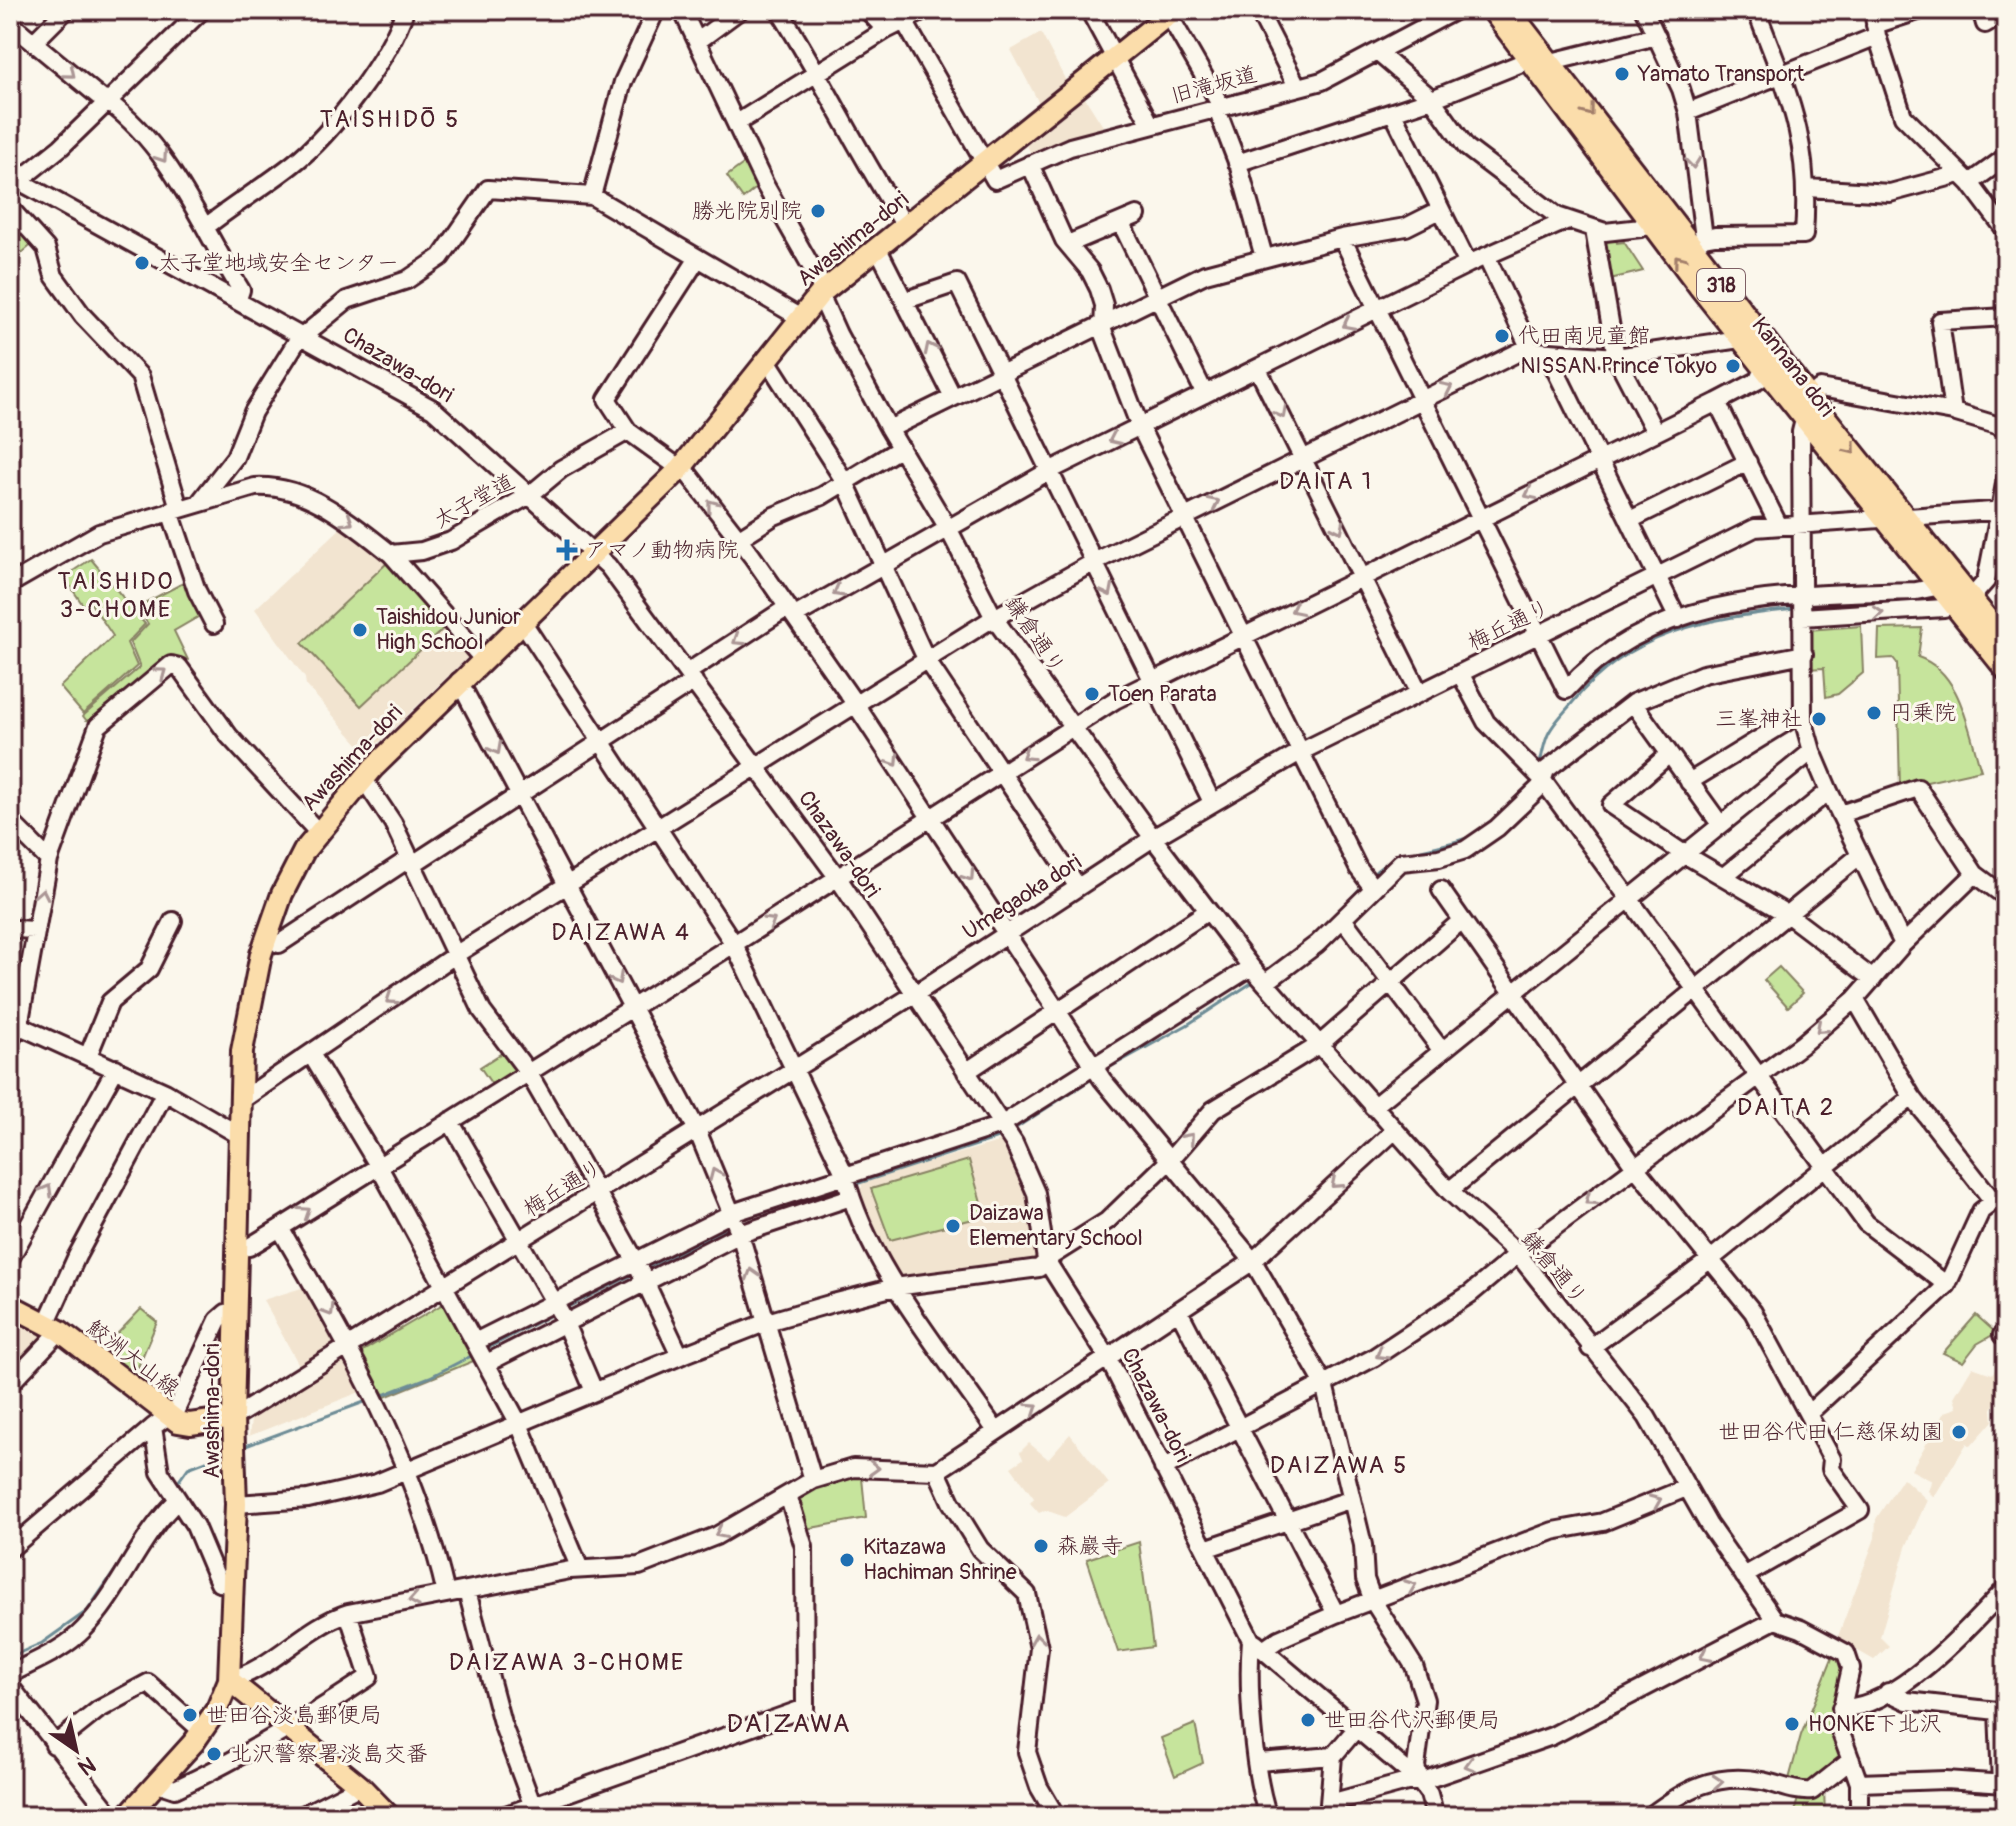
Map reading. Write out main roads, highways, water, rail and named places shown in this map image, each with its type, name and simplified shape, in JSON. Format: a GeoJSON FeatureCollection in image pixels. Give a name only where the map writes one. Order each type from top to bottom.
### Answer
{"type":"FeatureCollection","features":[{"type":"Feature","properties":{"kind":"main road"},"geometry":{"type":"LineString","coordinates":[[1479,10],[1503,39],[1541,57]]}},
{"type":"Feature","properties":{"kind":"main road","name":"Kannana dori"},"geometry":{"type":"LineString","coordinates":[[1492,10],[1541,57],[1698,242],[2006,670]]}},
{"type":"Feature","properties":{"kind":"main road","name":"Kannana dori"},"geometry":{"type":"LineString","coordinates":[[1509,10],[1647,217],[1740,339],[1804,420],[1895,517],[1955,596],[2005,641]]}},
{"type":"Feature","properties":{"kind":"main road"},"geometry":{"type":"LineString","coordinates":[[1520,10],[1541,57]]}},
{"type":"Feature","properties":{"kind":"main road","name":"Awashima-dori"},"geometry":{"type":"LineString","coordinates":[[136,1812],[202,1731],[217,1709],[229,1680],[236,1504],[233,1418],[242,1051],[261,954],[282,894],[317,831],[363,778],[482,658],[680,469],[820,294],[1169,12]]}},
{"type":"Feature","properties":{"kind":"main road","name":"鮫洲大山線"},"geometry":{"type":"LineString","coordinates":[[10,1305],[54,1326],[162,1422],[190,1424],[233,1418]]}},
{"type":"Feature","properties":{"kind":"main road"},"geometry":{"type":"LineString","coordinates":[[229,1680],[360,1786],[389,1816]]}},
{"type":"Feature","properties":{"kind":"waterway"},"geometry":{"type":"LineString","coordinates":[[1807,608],[1823,608]]}},
{"type":"Feature","properties":{"kind":"waterway"},"geometry":{"type":"LineString","coordinates":[[1539,767],[1546,741],[1555,724],[1595,679],[1619,659],[1673,632],[1732,617],[1795,609]]}},
{"type":"Feature","properties":{"kind":"waterway"},"geometry":{"type":"LineString","coordinates":[[1371,876],[1382,866],[1406,854],[1472,836]]}},
{"type":"Feature","properties":{"kind":"waterway"},"geometry":{"type":"LineString","coordinates":[[1336,915],[1363,885]]}},
{"type":"Feature","properties":{"kind":"waterway"},"geometry":{"type":"LineString","coordinates":[[1105,1070],[1187,1025],[1256,980]]}},
{"type":"Feature","properties":{"kind":"waterway"},"geometry":{"type":"LineString","coordinates":[[1011,1131],[1095,1077]]}},
{"type":"Feature","properties":{"kind":"waterway"},"geometry":{"type":"LineString","coordinates":[[856,1184],[1001,1137]]}},
{"type":"Feature","properties":{"kind":"waterway"},"geometry":{"type":"LineString","coordinates":[[742,1224],[845,1188]]}},
{"type":"Feature","properties":{"kind":"waterway"},"geometry":{"type":"LineString","coordinates":[[644,1269],[731,1227]]}},
{"type":"Feature","properties":{"kind":"waterway"},"geometry":{"type":"LineString","coordinates":[[566,1308],[634,1274]]}},
{"type":"Feature","properties":{"kind":"waterway"},"geometry":{"type":"LineString","coordinates":[[484,1350],[555,1313]]}},
{"type":"Feature","properties":{"kind":"waterway"},"geometry":{"type":"LineString","coordinates":[[378,1397],[430,1377],[473,1355]]}},
{"type":"Feature","properties":{"kind":"waterway"},"geometry":{"type":"LineString","coordinates":[[243,1447],[367,1401]]}},
{"type":"Feature","properties":{"kind":"waterway"},"geometry":{"type":"LineString","coordinates":[[176,1485],[188,1468],[225,1454]]}},
{"type":"Feature","properties":{"kind":"waterway"},"geometry":{"type":"LineString","coordinates":[[154,1514],[169,1495]]}},
{"type":"Feature","properties":{"kind":"waterway"},"geometry":{"type":"LineString","coordinates":[[10,1657],[42,1643],[87,1611],[129,1550]]}},
{"type":"Feature","properties":{"kind":"place","name":"Yamato Transport"},"geometry":{"type":"Point","coordinates":[1622,74]}},
{"type":"Feature","properties":{"kind":"place","name":"勝光院別院"},"geometry":{"type":"Point","coordinates":[818,211]}},
{"type":"Feature","properties":{"kind":"place","name":"太子堂地域安全センター"},"geometry":{"type":"Point","coordinates":[142,263]}},
{"type":"Feature","properties":{"kind":"place","name":"代田南児童館"},"geometry":{"type":"Point","coordinates":[1502,336]}},
{"type":"Feature","properties":{"kind":"place","name":"NISSAN Prince Tokyo"},"geometry":{"type":"Point","coordinates":[1733,366]}},
{"type":"Feature","properties":{"kind":"place","name":"アマノ動物病院"},"geometry":{"type":"Point","coordinates":[567,550]}},
{"type":"Feature","properties":{"kind":"place","name":"Taishidou Junior High School"},"geometry":{"type":"Point","coordinates":[360,630]}},
{"type":"Feature","properties":{"kind":"place","name":"Toen Parata"},"geometry":{"type":"Point","coordinates":[1092,694]}},
{"type":"Feature","properties":{"kind":"place","name":"円乗院"},"geometry":{"type":"Point","coordinates":[1874,713]}},
{"type":"Feature","properties":{"kind":"place","name":"三峯神社"},"geometry":{"type":"Point","coordinates":[1819,719]}},
{"type":"Feature","properties":{"kind":"place","name":"Daizawa Elementary School"},"geometry":{"type":"Point","coordinates":[953,1226]}},
{"type":"Feature","properties":{"kind":"place","name":"世田谷代田 仁慈保幼園"},"geometry":{"type":"Point","coordinates":[1959,1432]}},
{"type":"Feature","properties":{"kind":"place","name":"森巖寺"},"geometry":{"type":"Point","coordinates":[1041,1546]}},
{"type":"Feature","properties":{"kind":"place","name":"Kitazawa Hachiman Shrine"},"geometry":{"type":"Point","coordinates":[847,1560]}},
{"type":"Feature","properties":{"kind":"place","name":"世田谷淡島郵便局"},"geometry":{"type":"Point","coordinates":[190,1715]}},
{"type":"Feature","properties":{"kind":"place","name":"世田谷代沢郵便局"},"geometry":{"type":"Point","coordinates":[1308,1720]}},
{"type":"Feature","properties":{"kind":"place","name":"HONKE下北沢"},"geometry":{"type":"Point","coordinates":[1792,1724]}},
{"type":"Feature","properties":{"kind":"place","name":"北沢警察署淡島交番"},"geometry":{"type":"Point","coordinates":[214,1754]}},
{"type":"Feature","properties":{"kind":"district","name":"TAISHIDŌ 5"},"geometry":{"type":"Point","coordinates":[390,119]}},
{"type":"Feature","properties":{"kind":"district","name":"DAITA 1"},"geometry":{"type":"Point","coordinates":[1326,481]}},
{"type":"Feature","properties":{"kind":"district","name":"TAISHIDO 3-CHOME"},"geometry":{"type":"Point","coordinates":[116,595]}},
{"type":"Feature","properties":{"kind":"district","name":"DAIZAWA 4"},"geometry":{"type":"Point","coordinates":[621,932]}},
{"type":"Feature","properties":{"kind":"district","name":"DAITA 2"},"geometry":{"type":"Point","coordinates":[1786,1107]}},
{"type":"Feature","properties":{"kind":"district","name":"DAIZAWA 5"},"geometry":{"type":"Point","coordinates":[1339,1465]}},
{"type":"Feature","properties":{"kind":"district","name":"DAIZAWA 3-CHOME"},"geometry":{"type":"Point","coordinates":[567,1662]}},
{"type":"Feature","properties":{"kind":"district","name":"DAIZAWA"},"geometry":{"type":"Point","coordinates":[789,1724]}}]}
